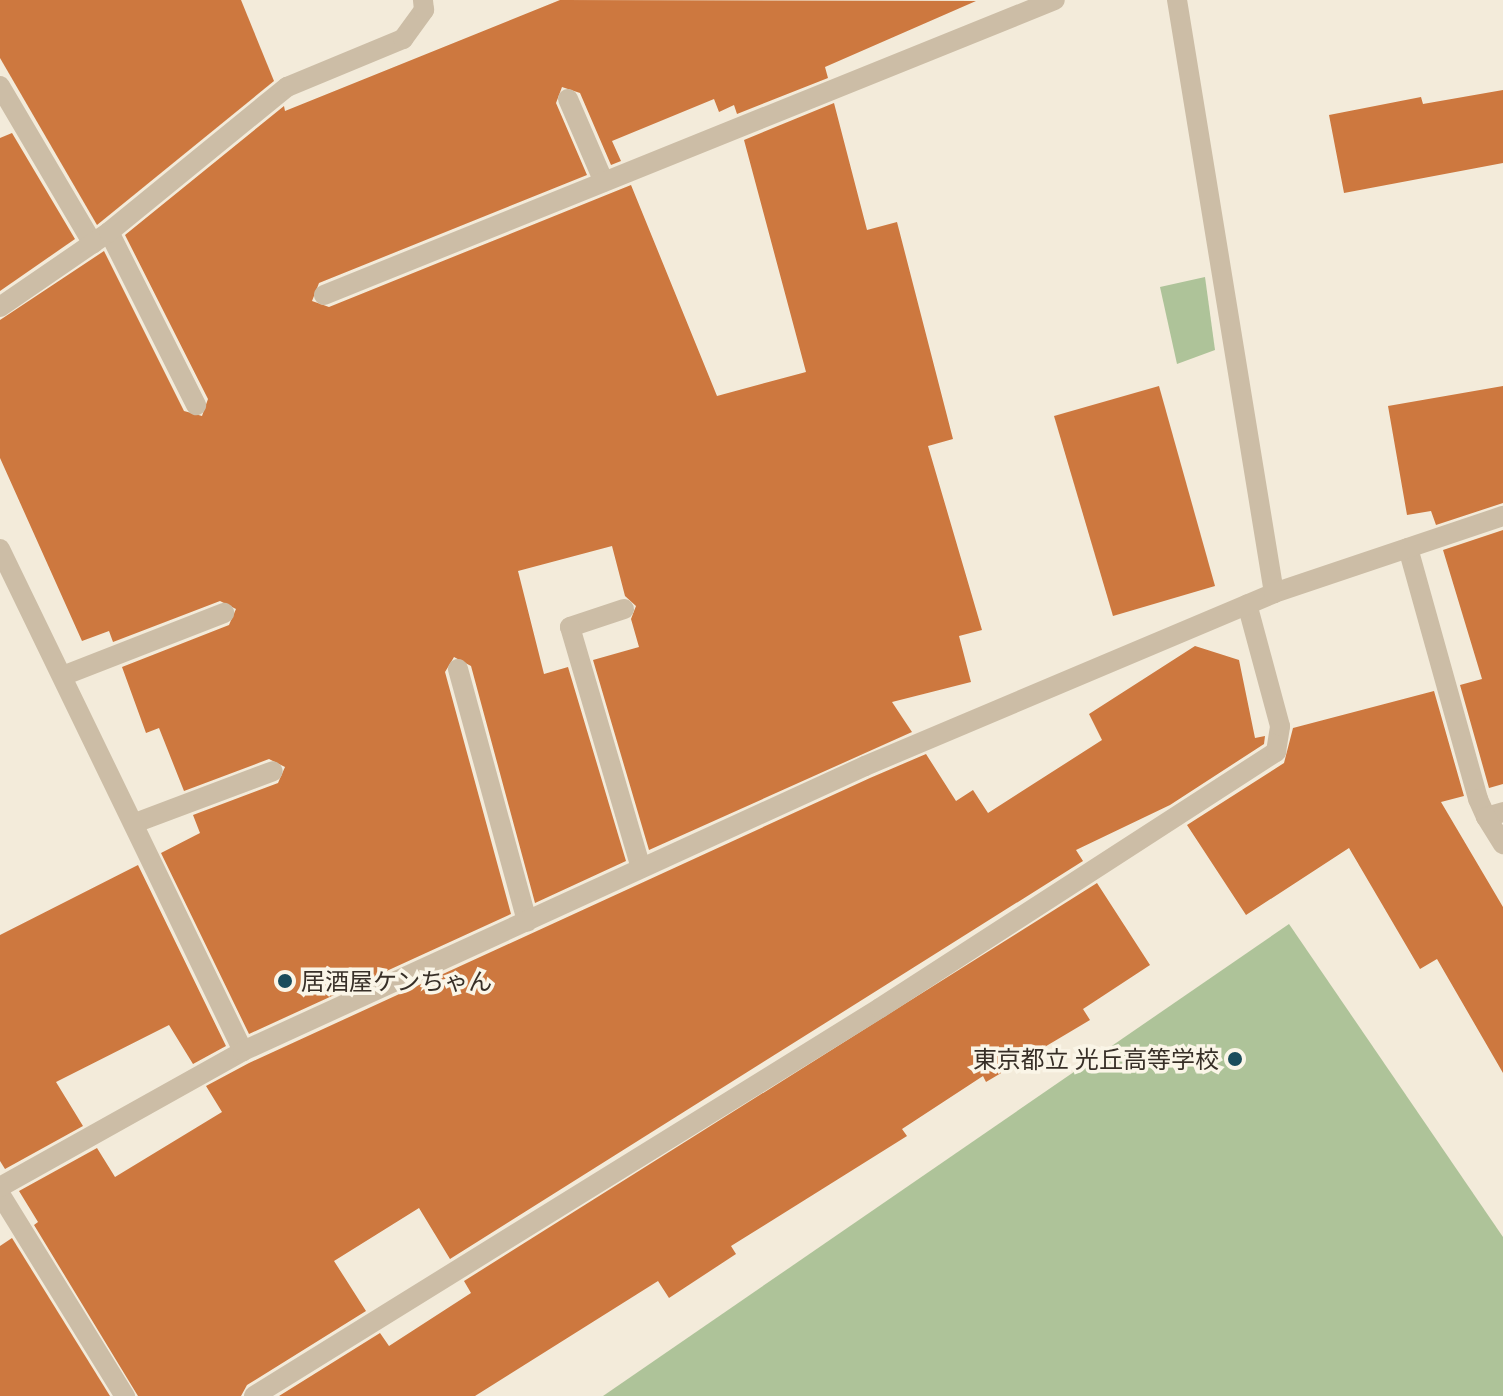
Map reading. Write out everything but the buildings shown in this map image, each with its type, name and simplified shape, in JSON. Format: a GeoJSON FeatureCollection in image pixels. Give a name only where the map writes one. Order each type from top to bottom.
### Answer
{"type":"FeatureCollection","features":[{"type":"Feature","properties":{"kind":"street"},"geometry":{"type":"LineString","coordinates":[[0,307],[101,238],[287,87],[403,39],[424,10],[423,0]]}},
{"type":"Feature","properties":{"kind":"street"},"geometry":{"type":"LineString","coordinates":[[324,295],[1055,0]]}},
{"type":"Feature","properties":{"kind":"street"},"geometry":{"type":"LineString","coordinates":[[1177,0],[1274,593]]}},
{"type":"Feature","properties":{"kind":"street"},"geometry":{"type":"LineString","coordinates":[[0,86],[101,238],[196,405]]}},
{"type":"Feature","properties":{"kind":"street"},"geometry":{"type":"LineString","coordinates":[[568,99],[604,182]]}},
{"type":"Feature","properties":{"kind":"street"},"geometry":{"type":"LineString","coordinates":[[0,1187],[243,1051],[879,760],[1274,593],[1503,516]]}},
{"type":"Feature","properties":{"kind":"street"},"geometry":{"type":"LineString","coordinates":[[1408,548],[1503,844]]}},
{"type":"Feature","properties":{"kind":"street"},"geometry":{"type":"LineString","coordinates":[[0,549],[65,675],[243,1051]]}},
{"type":"Feature","properties":{"kind":"street"},"geometry":{"type":"LineString","coordinates":[[254,1396],[880,1008],[1276,752],[1280,726],[1247,604]]}},
{"type":"Feature","properties":{"kind":"street"},"geometry":{"type":"LineString","coordinates":[[624,609],[570,627],[641,868]]}},
{"type":"Feature","properties":{"kind":"street"},"geometry":{"type":"LineString","coordinates":[[65,675],[224,613]]}},
{"type":"Feature","properties":{"kind":"street"},"geometry":{"type":"LineString","coordinates":[[458,669],[527,922]]}},
{"type":"Feature","properties":{"kind":"street"},"geometry":{"type":"LineString","coordinates":[[135,823],[273,771]]}},
{"type":"Feature","properties":{"kind":"street"},"geometry":{"type":"LineString","coordinates":[[0,1194],[125,1396]]}},
{"type":"Feature","properties":{"kind":"green space"},"geometry":{"type":"Polygon","coordinates":[[[1205,277],[1215,350],[1177,364],[1160,287],[1205,277]]]}},
{"type":"Feature","properties":{"kind":"green space","name":"東京都立 光丘高等学校"},"geometry":{"type":"Polygon","coordinates":[[[1289,924],[1503,1237],[1503,1396],[603,1396],[1289,924]]]}},
{"type":"Feature","properties":{"kind":"place","name":"居酒屋ケンちゃん"},"geometry":{"type":"Point","coordinates":[285,981]}},
{"type":"Feature","properties":{"kind":"place","name":"東京都立 光丘高等学校"},"geometry":{"type":"Point","coordinates":[1235,1059]}}]}
